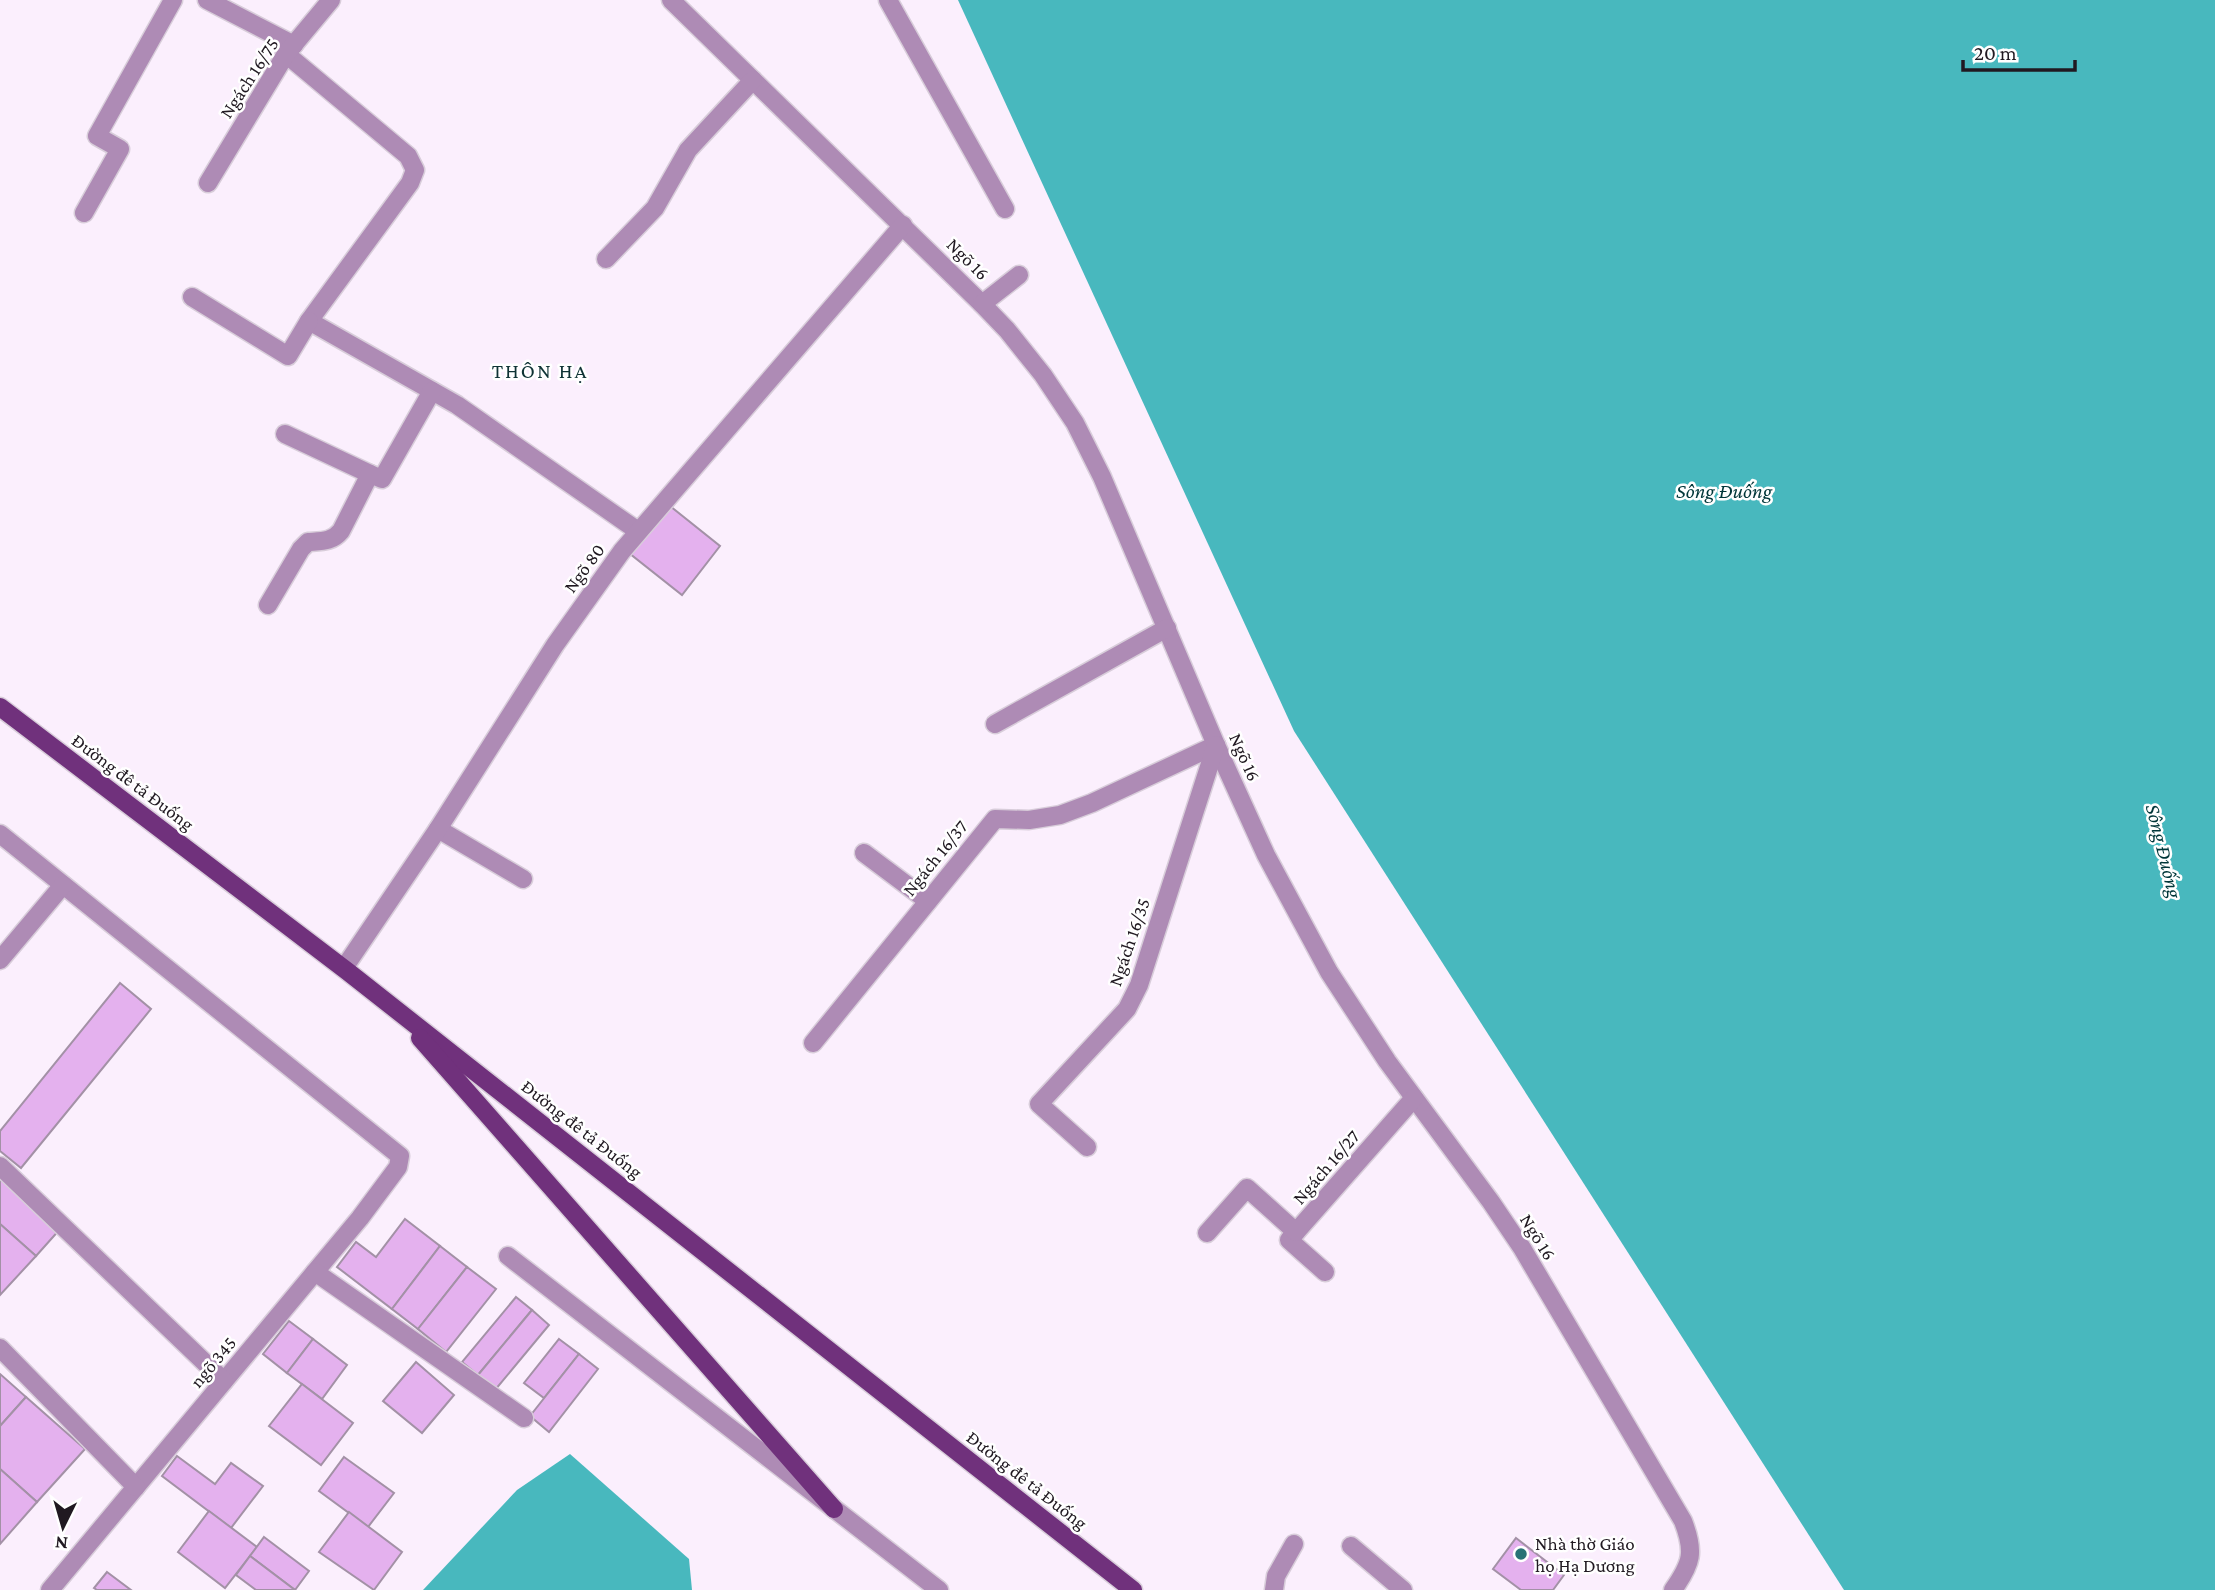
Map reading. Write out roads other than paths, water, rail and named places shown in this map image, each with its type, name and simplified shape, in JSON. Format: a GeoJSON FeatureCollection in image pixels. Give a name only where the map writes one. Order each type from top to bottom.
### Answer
{"type":"FeatureCollection","features":[{"type":"Feature","properties":{"kind":"main road","name":"Đường đê tả Đuống"},"geometry":{"type":"LineString","coordinates":[[0,708],[344,968],[1133,1590]]}},
{"type":"Feature","properties":{"kind":"main road"},"geometry":{"type":"LineString","coordinates":[[389,1004],[834,1508]]}},
{"type":"Feature","properties":{"kind":"street"},"geometry":{"type":"LineString","coordinates":[[84,213],[120,149],[97,136],[173,0]]}},
{"type":"Feature","properties":{"kind":"street"},"geometry":{"type":"LineString","coordinates":[[192,297],[288,356],[309,321],[411,183],[415,170],[408,156],[290,50],[207,0]]}},
{"type":"Feature","properties":{"kind":"street","name":"Ngách 16/75"},"geometry":{"type":"LineString","coordinates":[[208,183],[290,50],[331,0]]}},
{"type":"Feature","properties":{"kind":"street","name":"Ngõ 16"},"geometry":{"type":"LineString","coordinates":[[671,0],[1007,330],[1043,375],[1075,423],[1102,477],[1266,855],[1329,972],[1387,1061],[1522,1248],[1683,1521],[1690,1539],[1691,1558],[1673,1590]]}},
{"type":"Feature","properties":{"kind":"street"},"geometry":{"type":"LineString","coordinates":[[888,0],[1005,209]]}},
{"type":"Feature","properties":{"kind":"street"},"geometry":{"type":"LineString","coordinates":[[606,259],[655,208],[688,150],[753,80]]}},
{"type":"Feature","properties":{"kind":"street","name":"Ngõ 80"},"geometry":{"type":"LineString","coordinates":[[344,968],[438,829],[555,645],[638,531],[903,225]]}},
{"type":"Feature","properties":{"kind":"street"},"geometry":{"type":"LineString","coordinates":[[982,304],[1020,275]]}},
{"type":"Feature","properties":{"kind":"street"},"geometry":{"type":"LineString","coordinates":[[309,321],[457,405],[638,531]]}},
{"type":"Feature","properties":{"kind":"street"},"geometry":{"type":"LineString","coordinates":[[285,434],[382,479],[432,391]]}},
{"type":"Feature","properties":{"kind":"street"},"geometry":{"type":"LineString","coordinates":[[268,605],[308,542],[328,541],[341,531],[370,474]]}},
{"type":"Feature","properties":{"kind":"street"},"geometry":{"type":"LineString","coordinates":[[995,724],[1167,628]]}},
{"type":"Feature","properties":{"kind":"street","name":"Ngách 16/37"},"geometry":{"type":"LineString","coordinates":[[813,1043],[995,819],[1029,820],[1060,815],[1092,803],[1216,745]]}},
{"type":"Feature","properties":{"kind":"street","name":"Ngách 16/35"},"geometry":{"type":"LineString","coordinates":[[1087,1147],[1040,1104],[1127,1009],[1139,985],[1216,745]]}},
{"type":"Feature","properties":{"kind":"street"},"geometry":{"type":"LineString","coordinates":[[438,829],[523,879]]}},
{"type":"Feature","properties":{"kind":"street"},"geometry":{"type":"LineString","coordinates":[[0,834],[63,885],[0,960]]}},
{"type":"Feature","properties":{"kind":"street"},"geometry":{"type":"LineString","coordinates":[[864,853],[928,901]]}},
{"type":"Feature","properties":{"kind":"street","name":"ngõ 345"},"geometry":{"type":"LineString","coordinates":[[50,1590],[360,1218],[398,1167],[400,1156],[63,885]]}},
{"type":"Feature","properties":{"kind":"street","name":"Ngách 16/27"},"geometry":{"type":"LineString","coordinates":[[1207,1233],[1247,1188],[1296,1231],[1414,1098]]}},
{"type":"Feature","properties":{"kind":"street"},"geometry":{"type":"LineString","coordinates":[[0,1166],[224,1381]]}},
{"type":"Feature","properties":{"kind":"street"},"geometry":{"type":"LineString","coordinates":[[1296,1231],[1289,1240],[1325,1272]]}},
{"type":"Feature","properties":{"kind":"street"},"geometry":{"type":"LineString","coordinates":[[508,1255],[939,1590]]}},
{"type":"Feature","properties":{"kind":"street"},"geometry":{"type":"LineString","coordinates":[[315,1272],[524,1419]]}},
{"type":"Feature","properties":{"kind":"street"},"geometry":{"type":"LineString","coordinates":[[0,1349],[136,1487]]}},
{"type":"Feature","properties":{"kind":"street"},"geometry":{"type":"LineString","coordinates":[[1274,1590],[1276,1576],[1294,1544]]}},
{"type":"Feature","properties":{"kind":"street"},"geometry":{"type":"LineString","coordinates":[[1352,1546],[1403,1590]]}},
{"type":"Feature","properties":{"kind":"water","name":"Sông Đuống"},"geometry":{"type":"Polygon","coordinates":[[[958,0],[2215,0],[2215,1590],[1844,1590],[1294,731],[958,0]]]}},
{"type":"Feature","properties":{"kind":"water"},"geometry":{"type":"Polygon","coordinates":[[[570,1454],[689,1559],[692,1590],[423,1590],[517,1490],[570,1454]]]}},
{"type":"Feature","properties":{"kind":"place","name":"Nhà thờ Giáo họ Hạ Dương"},"geometry":{"type":"Point","coordinates":[1521,1554]}},
{"type":"Feature","properties":{"kind":"district","name":"THÔN HẠ"},"geometry":{"type":"Point","coordinates":[540,371]}}]}
